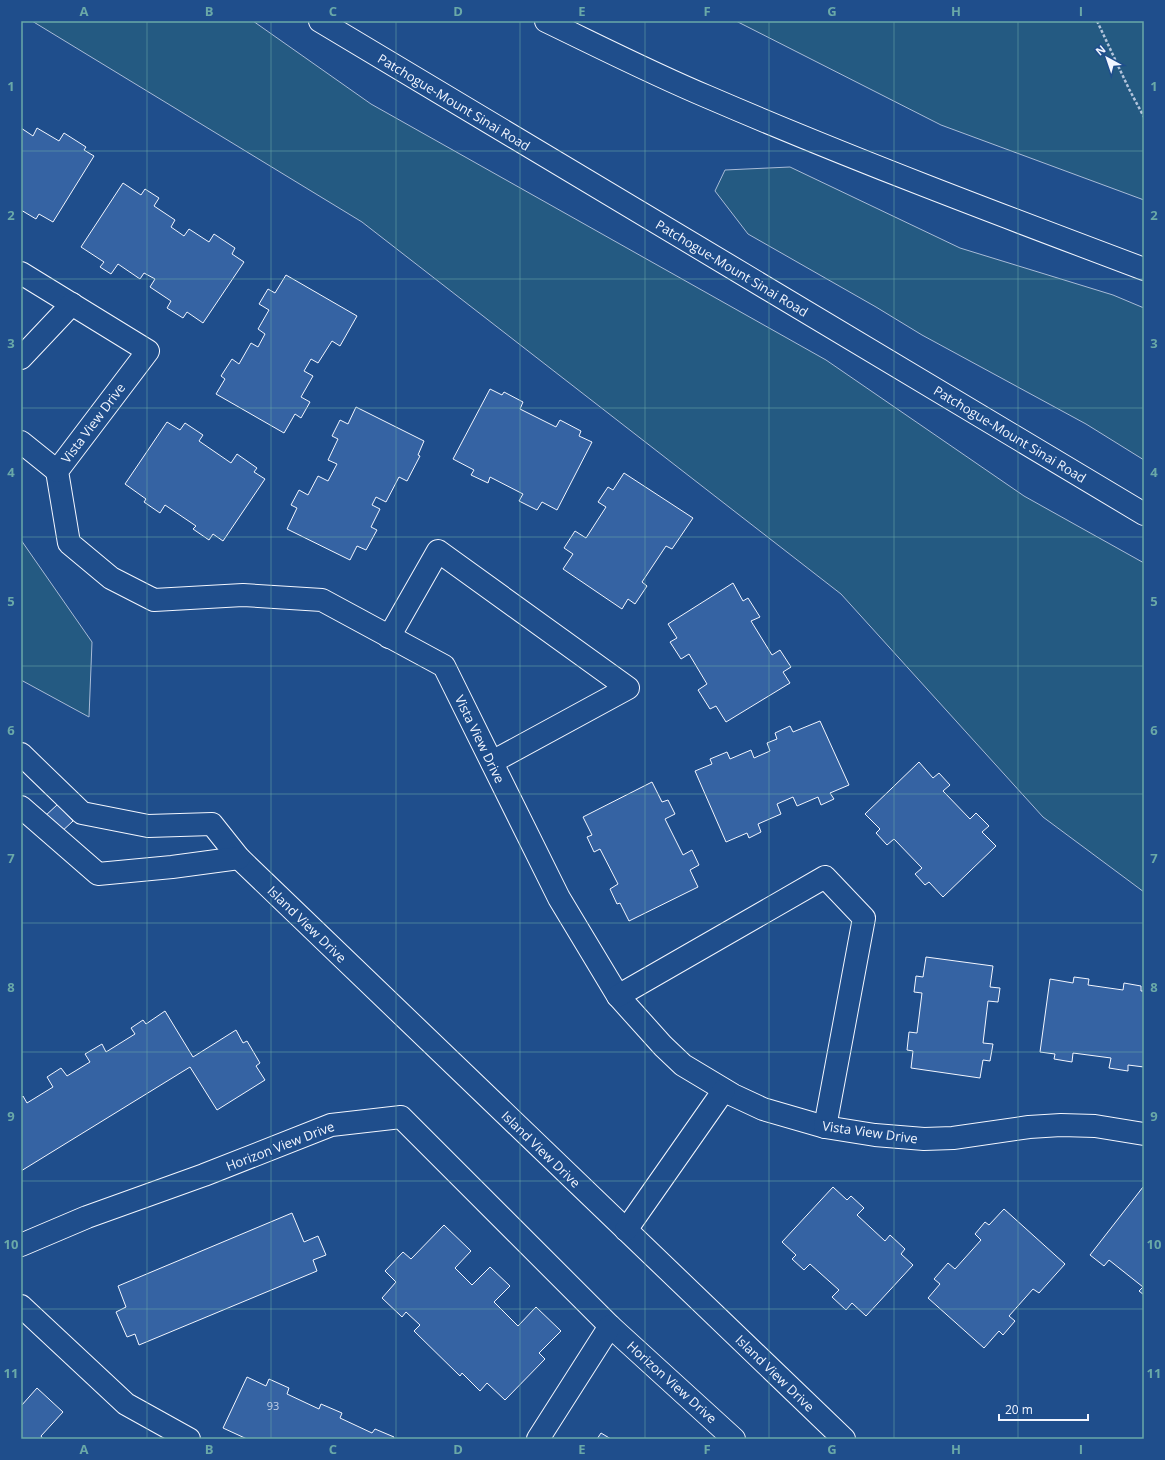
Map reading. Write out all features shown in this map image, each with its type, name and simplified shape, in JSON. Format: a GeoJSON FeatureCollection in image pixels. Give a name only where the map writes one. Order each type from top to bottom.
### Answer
{"type":"FeatureCollection","features":[{"type":"Feature","properties":{"kind":"main road","name":"Patchogue-Mount Sinai Road"},"geometry":{"type":"LineString","coordinates":[[320,21],[1144,514]]}},
{"type":"Feature","properties":{"kind":"main road"},"geometry":{"type":"LineString","coordinates":[[546,21],[619,57],[707,97],[913,181],[1144,269]]}},
{"type":"Feature","properties":{"kind":"main road","name":"Vista View Drive"},"geometry":{"type":"LineString","coordinates":[[21,272],[148,351],[57,471],[69,543],[111,578],[154,600],[243,595],[322,600],[444,666],[559,898],[618,996],[663,1046],[683,1064],[724,1090],[763,1109],[825,1127],[875,1135],[924,1139],[953,1138],[1029,1127],[1061,1125],[1096,1126],[1144,1134]]}},
{"type":"Feature","properties":{"kind":"main road"},"geometry":{"type":"LineString","coordinates":[[21,358],[72,304]]}},
{"type":"Feature","properties":{"kind":"main road"},"geometry":{"type":"LineString","coordinates":[[21,442],[57,471]]}},
{"type":"Feature","properties":{"kind":"main road"},"geometry":{"type":"LineString","coordinates":[[389,636],[438,551],[628,688],[492,762]]}},
{"type":"Feature","properties":{"kind":"main road"},"geometry":{"type":"LineString","coordinates":[[21,754],[82,813],[148,826],[212,824],[238,858],[172,867],[98,874],[21,807]]}},
{"type":"Feature","properties":{"kind":"main road","name":"Island View Drive"},"geometry":{"type":"LineString","coordinates":[[238,858],[844,1439]]}},
{"type":"Feature","properties":{"kind":"main road"},"geometry":{"type":"LineString","coordinates":[[618,996],[825,877],[864,918],[825,1127]]}},
{"type":"Feature","properties":{"kind":"main road"},"geometry":{"type":"LineString","coordinates":[[626,1230],[724,1090]]}},
{"type":"Feature","properties":{"kind":"main road","name":"Horizon View Drive"},"geometry":{"type":"LineString","coordinates":[[21,1245],[87,1217],[204,1175],[331,1125],[401,1117],[610,1326],[734,1439]]}},
{"type":"Feature","properties":{"kind":"main road"},"geometry":{"type":"LineString","coordinates":[[21,1306],[126,1404],[189,1439]]}},
{"type":"Feature","properties":{"kind":"main road"},"geometry":{"type":"LineString","coordinates":[[538,1439],[610,1326]]}},
{"type":"Feature","properties":{"kind":"path"},"geometry":{"type":"LineString","coordinates":[[1097,21],[1144,117]]}},
{"type":"Feature","properties":{"kind":"shaded area"},"geometry":{"type":"Polygon","coordinates":[[[32,21],[253,21],[371,104],[826,360],[1024,496],[1144,563],[1144,892],[1043,817],[841,594],[362,222],[32,21]]]}},
{"type":"Feature","properties":{"kind":"shaded area"},"geometry":{"type":"Polygon","coordinates":[[[736,21],[1144,21],[1144,200],[941,125],[736,21]]]}},
{"type":"Feature","properties":{"kind":"shaded area"},"geometry":{"type":"Polygon","coordinates":[[[790,167],[960,248],[1113,295],[1144,308],[1144,460],[1086,424],[922,335],[748,234],[715,191],[725,170],[790,167]]]}},
{"type":"Feature","properties":{"kind":"shaded area"},"geometry":{"type":"Polygon","coordinates":[[[21,540],[92,642],[89,717],[21,680],[21,540]]]}},
{"type":"Feature","properties":{"kind":"building"},"geometry":{"type":"Polygon","coordinates":[[[21,128],[33,136],[37,128],[59,141],[64,133],[86,147],[84,150],[94,156],[53,222],[39,214],[36,219],[21,210],[21,128]]]}},
{"type":"Feature","properties":{"kind":"building"},"geometry":{"type":"Polygon","coordinates":[[[123,183],[141,195],[145,189],[159,198],[154,206],[175,220],[171,227],[184,236],[189,229],[209,242],[214,234],[235,248],[232,254],[244,262],[203,323],[187,312],[183,318],[167,308],[171,301],[150,287],[155,279],[144,273],[140,279],[118,264],[111,274],[100,267],[104,262],[81,247],[123,183]]]}},
{"type":"Feature","properties":{"kind":"building"},"geometry":{"type":"Polygon","coordinates":[[[286,275],[357,316],[340,346],[332,341],[318,363],[311,359],[304,371],[313,376],[301,397],[310,402],[301,418],[295,414],[284,433],[216,394],[225,379],[221,376],[232,359],[239,364],[251,343],[258,347],[265,334],[258,329],[269,310],[259,304],[268,289],[275,293],[286,275]]]}},
{"type":"Feature","properties":{"kind":"building"},"geometry":{"type":"Polygon","coordinates":[[[490,389],[502,395],[504,392],[523,402],[520,409],[556,427],[560,420],[581,431],[579,436],[592,442],[557,510],[542,502],[537,510],[519,501],[523,494],[490,477],[488,483],[471,475],[474,470],[453,459],[490,389]]]}},
{"type":"Feature","properties":{"kind":"building"},"geometry":{"type":"Polygon","coordinates":[[[356,407],[424,441],[418,455],[420,456],[407,481],[399,477],[386,502],[376,497],[372,505],[380,509],[371,527],[377,530],[366,550],[357,546],[350,560],[287,529],[297,508],[291,505],[299,490],[308,495],[318,476],[328,481],[337,464],[328,460],[338,439],[332,436],[340,420],[348,424],[356,407]]]}},
{"type":"Feature","properties":{"kind":"building"},"geometry":{"type":"Polygon","coordinates":[[[167,422],[180,430],[185,423],[203,435],[199,441],[231,463],[237,454],[257,468],[254,472],[265,479],[223,541],[213,534],[209,540],[193,529],[196,526],[165,505],[160,513],[144,502],[146,499],[125,484],[167,422]]]}},
{"type":"Feature","properties":{"kind":"building"},"geometry":{"type":"Polygon","coordinates":[[[624,473],[693,518],[672,549],[666,546],[642,582],[647,586],[635,604],[628,599],[622,609],[563,569],[573,554],[564,548],[575,531],[586,538],[606,507],[598,502],[608,487],[613,490],[624,473]]]}},
{"type":"Feature","properties":{"kind":"building"},"geometry":{"type":"Polygon","coordinates":[[[733,583],[743,601],[748,598],[760,617],[751,621],[772,655],[780,650],[791,667],[783,672],[790,683],[726,722],[716,706],[710,709],[698,690],[707,684],[689,654],[681,659],[670,642],[677,638],[668,624],[733,583]]]}},
{"type":"Feature","properties":{"kind":"building"},"geometry":{"type":"Polygon","coordinates":[[[820,721],[849,785],[830,793],[834,799],[821,805],[818,797],[797,806],[793,797],[777,804],[781,814],[758,824],[761,832],[749,838],[747,833],[726,842],[695,771],[712,764],[710,759],[727,752],[730,759],[751,750],[754,758],[770,751],[767,743],[777,739],[775,733],[790,726],[793,732],[820,721]]]}},
{"type":"Feature","properties":{"kind":"building"},"geometry":{"type":"Polygon","coordinates":[[[919,762],[933,778],[939,773],[950,785],[943,791],[970,819],[976,813],[989,826],[982,832],[996,846],[943,897],[929,882],[925,885],[915,874],[922,868],[894,839],[887,845],[876,833],[880,829],[865,814],[919,762]]]}},
{"type":"Feature","properties":{"kind":"building"},"geometry":{"type":"Polygon","coordinates":[[[652,782],[662,802],[668,800],[675,814],[665,819],[683,855],[692,850],[699,865],[690,870],[698,887],[629,921],[620,903],[617,904],[610,889],[618,884],[600,849],[594,852],[587,837],[592,835],[583,817],[652,782]]]}},
{"type":"Feature","properties":{"kind":"building"},"geometry":{"type":"Polygon","coordinates":[[[58,804],[73,821],[59,834],[44,817],[58,804]]]}},
{"type":"Feature","properties":{"kind":"building"},"geometry":{"type":"Polygon","coordinates":[[[926,957],[993,966],[990,987],[1000,988],[998,1002],[988,1001],[983,1043],[993,1044],[990,1061],[983,1060],[980,1078],[911,1068],[913,1051],[907,1050],[909,1032],[917,1033],[922,993],[914,992],[916,976],[923,977],[926,957]]]}},
{"type":"Feature","properties":{"kind":"building"},"geometry":{"type":"Polygon","coordinates":[[[1074,977],[1089,979],[1088,985],[1123,990],[1124,983],[1141,986],[1141,991],[1144,991],[1144,1067],[1128,1065],[1128,1071],[1109,1068],[1111,1058],[1073,1053],[1072,1062],[1054,1059],[1055,1054],[1040,1052],[1050,979],[1073,983],[1074,977]]]}},
{"type":"Feature","properties":{"kind":"building"},"geometry":{"type":"Polygon","coordinates":[[[165,1011],[193,1057],[236,1030],[243,1043],[247,1041],[260,1063],[256,1066],[265,1080],[217,1110],[190,1067],[21,1171],[21,1098],[23,1096],[27,1103],[53,1087],[47,1077],[61,1068],[67,1076],[90,1062],[85,1054],[102,1044],[106,1052],[135,1034],[131,1028],[143,1020],[146,1024],[165,1011]]]}},
{"type":"Feature","properties":{"kind":"building"},"geometry":{"type":"Polygon","coordinates":[[[833,1187],[847,1200],[851,1196],[864,1208],[857,1215],[885,1241],[890,1235],[905,1249],[901,1254],[913,1265],[866,1316],[852,1303],[846,1310],[832,1297],[839,1290],[810,1264],[804,1270],[792,1259],[796,1255],[782,1242],[833,1187]]]}},
{"type":"Feature","properties":{"kind":"building"},"geometry":{"type":"Polygon","coordinates":[[[1143,1187],[1144,1295],[1139,1291],[1143,1287],[1109,1260],[1104,1266],[1090,1255],[1143,1187]]]}},
{"type":"Feature","properties":{"kind":"building"},"geometry":{"type":"Polygon","coordinates":[[[1004,1209],[1065,1264],[1039,1293],[1033,1289],[1009,1316],[1015,1321],[1003,1335],[999,1331],[984,1348],[928,1298],[940,1284],[934,1279],[948,1263],[955,1269],[981,1240],[975,1234],[985,1222],[989,1225],[1004,1209]]]}},
{"type":"Feature","properties":{"kind":"building"},"geometry":{"type":"Polygon","coordinates":[[[292,1213],[304,1242],[318,1236],[326,1255],[313,1260],[317,1271],[139,1345],[135,1334],[127,1337],[116,1312],[126,1307],[118,1286],[292,1213]]]}},
{"type":"Feature","properties":{"kind":"building"},"geometry":{"type":"Polygon","coordinates":[[[444,1225],[471,1251],[455,1268],[472,1285],[490,1267],[510,1286],[494,1302],[518,1326],[536,1307],[561,1331],[539,1353],[545,1359],[505,1400],[487,1383],[480,1391],[462,1373],[460,1376],[414,1331],[420,1325],[406,1312],[402,1317],[382,1298],[396,1282],[385,1271],[403,1252],[411,1259],[444,1225]]]}},
{"type":"Feature","properties":{"kind":"building"},"geometry":{"type":"Polygon","coordinates":[[[247,1377],[266,1386],[269,1379],[289,1388],[287,1394],[319,1409],[321,1404],[342,1413],[340,1418],[372,1433],[375,1429],[394,1437],[393,1439],[247,1439],[223,1428],[247,1377]]]}},
{"type":"Feature","properties":{"kind":"building"},"geometry":{"type":"Polygon","coordinates":[[[37,1388],[63,1412],[41,1436],[43,1439],[21,1439],[21,1406],[37,1388]]]}},
{"type":"Feature","properties":{"kind":"building"},"geometry":{"type":"Polygon","coordinates":[[[601,1433],[611,1439],[597,1439],[601,1433]]]}}]}
